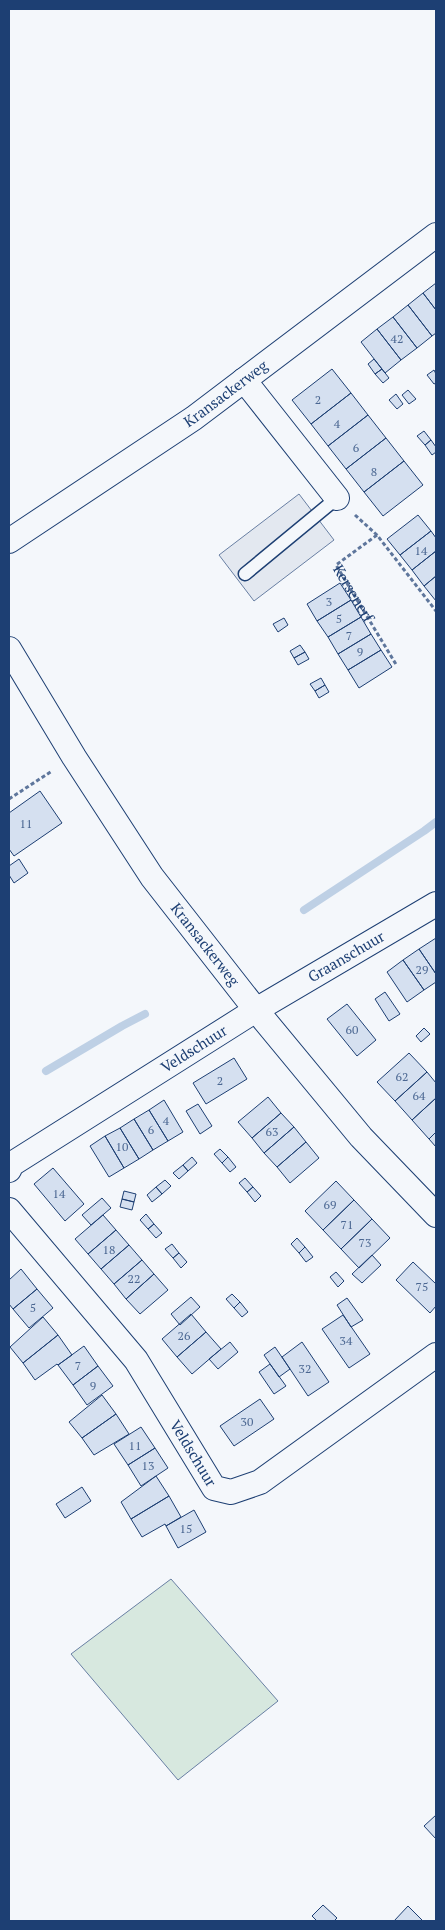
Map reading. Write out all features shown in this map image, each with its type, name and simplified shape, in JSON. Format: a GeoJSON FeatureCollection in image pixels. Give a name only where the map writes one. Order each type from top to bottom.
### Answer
{"type":"FeatureCollection","features":[{"type":"Feature","properties":{"kind":"street","name":"Kransackerweg"},"geometry":{"type":"LineString","coordinates":[[9,541],[194,418],[436,235]]}},
{"type":"Feature","properties":{"kind":"street"},"geometry":{"type":"LineString","coordinates":[[244,380],[337,498]]}},
{"type":"Feature","properties":{"kind":"street","name":"Kransackerweg"},"geometry":{"type":"LineString","coordinates":[[9,649],[74,757],[152,877],[256,1010],[361,1137],[436,1215]]}},
{"type":"Feature","properties":{"kind":"street","name":"Graanschuur"},"geometry":{"type":"LineString","coordinates":[[256,1010],[436,904]]}},
{"type":"Feature","properties":{"kind":"street","name":"Veldschuur"},"geometry":{"type":"LineString","coordinates":[[9,1170],[12,1164],[256,1010]]}},
{"type":"Feature","properties":{"kind":"street","name":"Veldschuur"},"geometry":{"type":"LineString","coordinates":[[9,1210],[136,1360],[214,1488],[231,1492],[260,1482],[436,1355]]}},
{"type":"Feature","properties":{"kind":"lane"},"geometry":{"type":"LineString","coordinates":[[245,574],[337,498]]}},
{"type":"Feature","properties":{"kind":"path"},"geometry":{"type":"LineString","coordinates":[[337,498],[377,535],[436,612]]}},
{"type":"Feature","properties":{"kind":"path","name":"Kersenerf"},"geometry":{"type":"LineString","coordinates":[[377,535],[336,566],[397,666]]}},
{"type":"Feature","properties":{"kind":"path"},"geometry":{"type":"LineString","coordinates":[[9,799],[74,757]]}},
{"type":"Feature","properties":{"kind":"shaded area"},"geometry":{"type":"Polygon","coordinates":[[[299,494],[334,540],[254,601],[219,555],[299,494]]]}},
{"type":"Feature","properties":{"kind":"shaded area"},"geometry":{"type":"Polygon","coordinates":[[[171,1579],[278,1701],[178,1780],[71,1654],[171,1579]]]}},
{"type":"Feature","properties":{"kind":"building"},"geometry":{"type":"Polygon","coordinates":[[[436,283],[436,310],[423,293],[436,283]]]}},
{"type":"Feature","properties":{"kind":"building"},"geometry":{"type":"Polygon","coordinates":[[[423,293],[436,310],[436,333],[432,336],[408,305],[423,293]]]}},
{"type":"Feature","properties":{"kind":"building"},"geometry":{"type":"Polygon","coordinates":[[[408,305],[432,336],[417,348],[393,317],[408,305]]]}},
{"type":"Feature","properties":{"kind":"building"},"geometry":{"type":"Polygon","coordinates":[[[393,317],[417,348],[401,360],[377,329],[393,317]]]}},
{"type":"Feature","properties":{"kind":"building"},"geometry":{"type":"Polygon","coordinates":[[[377,329],[401,360],[385,373],[361,342],[377,329]]]}},
{"type":"Feature","properties":{"kind":"building"},"geometry":{"type":"Polygon","coordinates":[[[374,359],[382,369],[375,374],[368,364],[374,359]]]}},
{"type":"Feature","properties":{"kind":"building"},"geometry":{"type":"Polygon","coordinates":[[[332,369],[351,393],[311,424],[292,400],[332,369]]]}},
{"type":"Feature","properties":{"kind":"building"},"geometry":{"type":"Polygon","coordinates":[[[382,369],[389,378],[383,383],[375,374],[382,369]]]}},
{"type":"Feature","properties":{"kind":"building"},"geometry":{"type":"Polygon","coordinates":[[[434,370],[436,383],[434,384],[427,375],[434,370]]]}},
{"type":"Feature","properties":{"kind":"building"},"geometry":{"type":"Polygon","coordinates":[[[408,390],[416,399],[409,404],[402,395],[408,390]]]}},
{"type":"Feature","properties":{"kind":"building"},"geometry":{"type":"Polygon","coordinates":[[[351,393],[368,415],[328,446],[311,424],[351,393]]]}},
{"type":"Feature","properties":{"kind":"building"},"geometry":{"type":"Polygon","coordinates":[[[396,394],[403,404],[397,409],[389,400],[396,394]]]}},
{"type":"Feature","properties":{"kind":"building"},"geometry":{"type":"Polygon","coordinates":[[[368,415],[386,438],[346,469],[328,446],[368,415]]]}},
{"type":"Feature","properties":{"kind":"building"},"geometry":{"type":"Polygon","coordinates":[[[424,431],[431,440],[425,445],[417,436],[424,431]]]}},
{"type":"Feature","properties":{"kind":"building"},"geometry":{"type":"Polygon","coordinates":[[[386,438],[404,461],[364,492],[346,469],[386,438]]]}},
{"type":"Feature","properties":{"kind":"building"},"geometry":{"type":"Polygon","coordinates":[[[431,440],[436,447],[436,452],[432,455],[425,445],[431,440]]]}},
{"type":"Feature","properties":{"kind":"building"},"geometry":{"type":"Polygon","coordinates":[[[404,461],[423,485],[383,516],[364,492],[404,461]]]}},
{"type":"Feature","properties":{"kind":"building"},"geometry":{"type":"Polygon","coordinates":[[[418,515],[431,531],[400,555],[387,539],[418,515]]]}},
{"type":"Feature","properties":{"kind":"building"},"geometry":{"type":"Polygon","coordinates":[[[431,531],[436,538],[436,551],[412,570],[400,555],[431,531]]]}},
{"type":"Feature","properties":{"kind":"building"},"geometry":{"type":"Polygon","coordinates":[[[436,551],[436,576],[424,586],[412,570],[436,551]]]}},
{"type":"Feature","properties":{"kind":"building"},"geometry":{"type":"Polygon","coordinates":[[[436,576],[436,601],[424,586],[436,576]]]}},
{"type":"Feature","properties":{"kind":"building"},"geometry":{"type":"Polygon","coordinates":[[[340,583],[351,600],[317,621],[307,604],[340,583]]]}},
{"type":"Feature","properties":{"kind":"building"},"geometry":{"type":"Polygon","coordinates":[[[351,600],[361,617],[328,637],[317,621],[351,600]]]}},
{"type":"Feature","properties":{"kind":"building"},"geometry":{"type":"Polygon","coordinates":[[[361,617],[371,634],[338,654],[328,637],[361,617]]]}},
{"type":"Feature","properties":{"kind":"building"},"geometry":{"type":"Polygon","coordinates":[[[284,618],[288,625],[278,632],[273,624],[284,618]]]}},
{"type":"Feature","properties":{"kind":"building"},"geometry":{"type":"Polygon","coordinates":[[[371,634],[381,650],[348,670],[338,654],[371,634]]]}},
{"type":"Feature","properties":{"kind":"building"},"geometry":{"type":"Polygon","coordinates":[[[300,645],[305,652],[294,658],[290,651],[300,645]]]}},
{"type":"Feature","properties":{"kind":"building"},"geometry":{"type":"Polygon","coordinates":[[[381,650],[392,667],[359,688],[348,670],[381,650]]]}},
{"type":"Feature","properties":{"kind":"building"},"geometry":{"type":"Polygon","coordinates":[[[305,652],[309,659],[298,665],[294,658],[305,652]]]}},
{"type":"Feature","properties":{"kind":"building"},"geometry":{"type":"Polygon","coordinates":[[[321,678],[325,685],[315,691],[310,684],[321,678]]]}},
{"type":"Feature","properties":{"kind":"building"},"geometry":{"type":"Polygon","coordinates":[[[325,685],[329,692],[319,698],[315,691],[325,685]]]}},
{"type":"Feature","properties":{"kind":"building"},"geometry":{"type":"Polygon","coordinates":[[[40,791],[62,823],[14,856],[9,849],[9,813],[40,791]]]}},
{"type":"Feature","properties":{"kind":"building"},"geometry":{"type":"Polygon","coordinates":[[[19,859],[28,873],[14,883],[9,875],[9,866],[19,859]]]}},
{"type":"Feature","properties":{"kind":"building"},"geometry":{"type":"Polygon","coordinates":[[[436,938],[436,974],[419,949],[436,938]]]}},
{"type":"Feature","properties":{"kind":"building"},"geometry":{"type":"Polygon","coordinates":[[[419,949],[436,974],[436,982],[424,990],[403,960],[419,949]]]}},
{"type":"Feature","properties":{"kind":"building"},"geometry":{"type":"Polygon","coordinates":[[[403,960],[424,990],[407,1002],[387,972],[403,960]]]}},
{"type":"Feature","properties":{"kind":"building"},"geometry":{"type":"Polygon","coordinates":[[[385,992],[400,1014],[389,1021],[375,999],[385,992]]]}},
{"type":"Feature","properties":{"kind":"building"},"geometry":{"type":"Polygon","coordinates":[[[347,1004],[376,1040],[357,1056],[327,1019],[347,1004]]]}},
{"type":"Feature","properties":{"kind":"building"},"geometry":{"type":"Polygon","coordinates":[[[424,1028],[430,1034],[421,1042],[416,1036],[424,1028]]]}},
{"type":"Feature","properties":{"kind":"building"},"geometry":{"type":"Polygon","coordinates":[[[409,1053],[427,1072],[395,1101],[377,1082],[409,1053]]]}},
{"type":"Feature","properties":{"kind":"building"},"geometry":{"type":"Polygon","coordinates":[[[234,1058],[247,1079],[206,1104],[193,1083],[234,1058]]]}},
{"type":"Feature","properties":{"kind":"building"},"geometry":{"type":"Polygon","coordinates":[[[427,1072],[436,1083],[436,1098],[412,1120],[395,1101],[427,1072]]]}},
{"type":"Feature","properties":{"kind":"building"},"geometry":{"type":"Polygon","coordinates":[[[268,1097],[281,1113],[252,1138],[238,1122],[268,1097]]]}},
{"type":"Feature","properties":{"kind":"building"},"geometry":{"type":"Polygon","coordinates":[[[436,1098],[436,1132],[429,1139],[412,1120],[436,1098]]]}},
{"type":"Feature","properties":{"kind":"building"},"geometry":{"type":"Polygon","coordinates":[[[164,1100],[183,1132],[168,1141],[149,1110],[164,1100]]]}},
{"type":"Feature","properties":{"kind":"building"},"geometry":{"type":"Polygon","coordinates":[[[198,1104],[212,1126],[200,1134],[186,1111],[198,1104]]]}},
{"type":"Feature","properties":{"kind":"building"},"geometry":{"type":"Polygon","coordinates":[[[149,1110],[168,1141],[153,1150],[134,1119],[149,1110]]]}},
{"type":"Feature","properties":{"kind":"building"},"geometry":{"type":"Polygon","coordinates":[[[281,1113],[294,1127],[264,1153],[252,1138],[281,1113]]]}},
{"type":"Feature","properties":{"kind":"building"},"geometry":{"type":"Polygon","coordinates":[[[134,1119],[153,1150],[139,1159],[120,1128],[134,1119]]]}},
{"type":"Feature","properties":{"kind":"building"},"geometry":{"type":"Polygon","coordinates":[[[294,1127],[306,1142],[277,1167],[264,1153],[294,1127]]]}},
{"type":"Feature","properties":{"kind":"building"},"geometry":{"type":"Polygon","coordinates":[[[120,1128],[139,1159],[124,1168],[105,1136],[120,1128]]]}},
{"type":"Feature","properties":{"kind":"building"},"geometry":{"type":"Polygon","coordinates":[[[436,1132],[436,1147],[429,1139],[436,1132]]]}},
{"type":"Feature","properties":{"kind":"building"},"geometry":{"type":"Polygon","coordinates":[[[105,1136],[124,1168],[109,1177],[90,1146],[105,1136]]]}},
{"type":"Feature","properties":{"kind":"building"},"geometry":{"type":"Polygon","coordinates":[[[306,1142],[319,1158],[290,1183],[277,1167],[306,1142]]]}},
{"type":"Feature","properties":{"kind":"building"},"geometry":{"type":"Polygon","coordinates":[[[220,1149],[228,1157],[222,1163],[214,1154],[220,1149]]]}},
{"type":"Feature","properties":{"kind":"building"},"geometry":{"type":"Polygon","coordinates":[[[192,1157],[197,1163],[188,1171],[183,1165],[192,1157]]]}},
{"type":"Feature","properties":{"kind":"building"},"geometry":{"type":"Polygon","coordinates":[[[228,1157],[236,1167],[230,1172],[222,1163],[228,1157]]]}},
{"type":"Feature","properties":{"kind":"building"},"geometry":{"type":"Polygon","coordinates":[[[183,1165],[188,1171],[179,1179],[173,1173],[183,1165]]]}},
{"type":"Feature","properties":{"kind":"building"},"geometry":{"type":"Polygon","coordinates":[[[53,1168],[84,1204],[65,1221],[34,1184],[53,1168]]]}},
{"type":"Feature","properties":{"kind":"building"},"geometry":{"type":"Polygon","coordinates":[[[245,1178],[253,1187],[247,1192],[239,1183],[245,1178]]]}},
{"type":"Feature","properties":{"kind":"building"},"geometry":{"type":"Polygon","coordinates":[[[165,1180],[171,1186],[162,1194],[156,1187],[165,1180]]]}},
{"type":"Feature","properties":{"kind":"building"},"geometry":{"type":"Polygon","coordinates":[[[336,1181],[354,1200],[323,1230],[305,1211],[336,1181]]]}},
{"type":"Feature","properties":{"kind":"building"},"geometry":{"type":"Polygon","coordinates":[[[156,1187],[162,1194],[152,1202],[147,1195],[156,1187]]]}},
{"type":"Feature","properties":{"kind":"building"},"geometry":{"type":"Polygon","coordinates":[[[253,1187],[261,1196],[255,1202],[247,1192],[253,1187]]]}},
{"type":"Feature","properties":{"kind":"building"},"geometry":{"type":"Polygon","coordinates":[[[124,1191],[136,1194],[134,1202],[122,1199],[124,1191]]]}},
{"type":"Feature","properties":{"kind":"building"},"geometry":{"type":"Polygon","coordinates":[[[102,1198],[111,1208],[91,1225],[82,1215],[102,1198]]]}},
{"type":"Feature","properties":{"kind":"building"},"geometry":{"type":"Polygon","coordinates":[[[122,1199],[134,1202],[132,1210],[120,1207],[122,1199]]]}},
{"type":"Feature","properties":{"kind":"building"},"geometry":{"type":"Polygon","coordinates":[[[354,1200],[372,1219],[341,1249],[323,1230],[354,1200]]]}},
{"type":"Feature","properties":{"kind":"building"},"geometry":{"type":"Polygon","coordinates":[[[146,1214],[154,1224],[148,1229],[140,1220],[146,1214]]]}},
{"type":"Feature","properties":{"kind":"building"},"geometry":{"type":"Polygon","coordinates":[[[103,1215],[116,1230],[88,1254],[75,1239],[103,1215]]]}},
{"type":"Feature","properties":{"kind":"building"},"geometry":{"type":"Polygon","coordinates":[[[372,1219],[390,1238],[359,1268],[341,1249],[372,1219]]]}},
{"type":"Feature","properties":{"kind":"building"},"geometry":{"type":"Polygon","coordinates":[[[154,1224],[162,1233],[156,1238],[148,1229],[154,1224]]]}},
{"type":"Feature","properties":{"kind":"building"},"geometry":{"type":"Polygon","coordinates":[[[116,1230],[129,1245],[101,1269],[88,1254],[116,1230]]]}},
{"type":"Feature","properties":{"kind":"building"},"geometry":{"type":"Polygon","coordinates":[[[297,1238],[305,1247],[299,1253],[291,1244],[297,1238]]]}},
{"type":"Feature","properties":{"kind":"building"},"geometry":{"type":"Polygon","coordinates":[[[172,1244],[179,1253],[173,1258],[165,1249],[172,1244]]]}},
{"type":"Feature","properties":{"kind":"building"},"geometry":{"type":"Polygon","coordinates":[[[129,1245],[142,1260],[114,1284],[101,1269],[129,1245]]]}},
{"type":"Feature","properties":{"kind":"building"},"geometry":{"type":"Polygon","coordinates":[[[305,1247],[313,1257],[306,1262],[299,1253],[305,1247]]]}},
{"type":"Feature","properties":{"kind":"building"},"geometry":{"type":"Polygon","coordinates":[[[179,1253],[187,1262],[181,1268],[173,1258],[179,1253]]]}},
{"type":"Feature","properties":{"kind":"building"},"geometry":{"type":"Polygon","coordinates":[[[372,1255],[381,1265],[362,1283],[352,1274],[372,1255]]]}},
{"type":"Feature","properties":{"kind":"building"},"geometry":{"type":"Polygon","coordinates":[[[142,1260],[154,1274],[126,1299],[114,1284],[142,1260]]]}},
{"type":"Feature","properties":{"kind":"building"},"geometry":{"type":"Polygon","coordinates":[[[413,1262],[436,1284],[436,1306],[430,1313],[396,1280],[413,1262]]]}},
{"type":"Feature","properties":{"kind":"building"},"geometry":{"type":"Polygon","coordinates":[[[21,1269],[37,1289],[13,1309],[9,1304],[9,1280],[21,1269]]]}},
{"type":"Feature","properties":{"kind":"building"},"geometry":{"type":"Polygon","coordinates":[[[336,1272],[344,1281],[338,1287],[330,1277],[336,1272]]]}},
{"type":"Feature","properties":{"kind":"building"},"geometry":{"type":"Polygon","coordinates":[[[154,1274],[168,1290],[140,1314],[126,1299],[154,1274]]]}},
{"type":"Feature","properties":{"kind":"building"},"geometry":{"type":"Polygon","coordinates":[[[37,1289],[53,1308],[29,1328],[13,1309],[37,1289]]]}},
{"type":"Feature","properties":{"kind":"building"},"geometry":{"type":"Polygon","coordinates":[[[232,1294],[240,1302],[234,1308],[226,1299],[232,1294]]]}},
{"type":"Feature","properties":{"kind":"building"},"geometry":{"type":"Polygon","coordinates":[[[191,1297],[200,1307],[180,1325],[171,1314],[191,1297]]]}},
{"type":"Feature","properties":{"kind":"building"},"geometry":{"type":"Polygon","coordinates":[[[347,1298],[363,1320],[351,1327],[337,1305],[347,1298]]]}},
{"type":"Feature","properties":{"kind":"building"},"geometry":{"type":"Polygon","coordinates":[[[240,1302],[248,1312],[242,1317],[234,1308],[240,1302]]]}},
{"type":"Feature","properties":{"kind":"building"},"geometry":{"type":"Polygon","coordinates":[[[191,1314],[206,1332],[177,1357],[162,1339],[191,1314]]]}},
{"type":"Feature","properties":{"kind":"building"},"geometry":{"type":"Polygon","coordinates":[[[343,1315],[370,1354],[349,1368],[322,1329],[343,1315]]]}},
{"type":"Feature","properties":{"kind":"building"},"geometry":{"type":"Polygon","coordinates":[[[43,1317],[58,1335],[23,1363],[10,1347],[43,1317]]]}},
{"type":"Feature","properties":{"kind":"building"},"geometry":{"type":"Polygon","coordinates":[[[206,1332],[221,1349],[192,1374],[177,1357],[206,1332]]]}},
{"type":"Feature","properties":{"kind":"building"},"geometry":{"type":"Polygon","coordinates":[[[58,1335],[72,1355],[35,1380],[23,1363],[58,1335]]]}},
{"type":"Feature","properties":{"kind":"building"},"geometry":{"type":"Polygon","coordinates":[[[230,1342],[238,1352],[218,1369],[209,1359],[230,1342]]]}},
{"type":"Feature","properties":{"kind":"building"},"geometry":{"type":"Polygon","coordinates":[[[302,1342],[329,1382],[308,1396],[282,1357],[302,1342]]]}},
{"type":"Feature","properties":{"kind":"building"},"geometry":{"type":"Polygon","coordinates":[[[84,1346],[98,1366],[73,1385],[58,1365],[84,1346]]]}},
{"type":"Feature","properties":{"kind":"building"},"geometry":{"type":"Polygon","coordinates":[[[275,1347],[290,1369],[279,1377],[264,1355],[275,1347]]]}},
{"type":"Feature","properties":{"kind":"building"},"geometry":{"type":"Polygon","coordinates":[[[270,1364],[286,1386],[274,1394],[259,1372],[270,1364]]]}},
{"type":"Feature","properties":{"kind":"building"},"geometry":{"type":"Polygon","coordinates":[[[98,1366],[113,1386],[87,1405],[73,1385],[98,1366]]]}},
{"type":"Feature","properties":{"kind":"building"},"geometry":{"type":"Polygon","coordinates":[[[102,1395],[116,1414],[82,1438],[69,1422],[102,1395]]]}},
{"type":"Feature","properties":{"kind":"building"},"geometry":{"type":"Polygon","coordinates":[[[260,1399],[274,1419],[234,1446],[220,1426],[260,1399]]]}},
{"type":"Feature","properties":{"kind":"building"},"geometry":{"type":"Polygon","coordinates":[[[116,1414],[129,1434],[94,1455],[82,1438],[116,1414]]]}},
{"type":"Feature","properties":{"kind":"building"},"geometry":{"type":"Polygon","coordinates":[[[141,1427],[155,1448],[128,1465],[114,1444],[141,1427]]]}},
{"type":"Feature","properties":{"kind":"building"},"geometry":{"type":"Polygon","coordinates":[[[155,1448],[168,1468],[141,1486],[128,1465],[155,1448]]]}},
{"type":"Feature","properties":{"kind":"building"},"geometry":{"type":"Polygon","coordinates":[[[156,1476],[169,1496],[131,1519],[121,1502],[156,1476]]]}},
{"type":"Feature","properties":{"kind":"building"},"geometry":{"type":"Polygon","coordinates":[[[82,1487],[91,1501],[65,1518],[56,1504],[82,1487]]]}},
{"type":"Feature","properties":{"kind":"building"},"geometry":{"type":"Polygon","coordinates":[[[169,1496],[181,1517],[142,1537],[131,1519],[169,1496]]]}},
{"type":"Feature","properties":{"kind":"building"},"geometry":{"type":"Polygon","coordinates":[[[194,1510],[206,1532],[178,1548],[166,1526],[194,1510]]]}},
{"type":"Feature","properties":{"kind":"building"},"geometry":{"type":"Polygon","coordinates":[[[436,1815],[436,1839],[424,1826],[436,1815]]]}},
{"type":"Feature","properties":{"kind":"building"},"geometry":{"type":"Polygon","coordinates":[[[323,1905],[337,1918],[334,1921],[317,1921],[312,1916],[323,1905]]]}},
{"type":"Feature","properties":{"kind":"building"},"geometry":{"type":"Polygon","coordinates":[[[408,1906],[423,1921],[394,1921],[408,1906]]]}},
{"type":"Feature","properties":{"kind":"waterway"},"geometry":{"type":"LineString","coordinates":[[304,910],[436,822]]}},
{"type":"Feature","properties":{"kind":"waterway"},"geometry":{"type":"LineString","coordinates":[[46,1071],[145,1014]]}}]}
